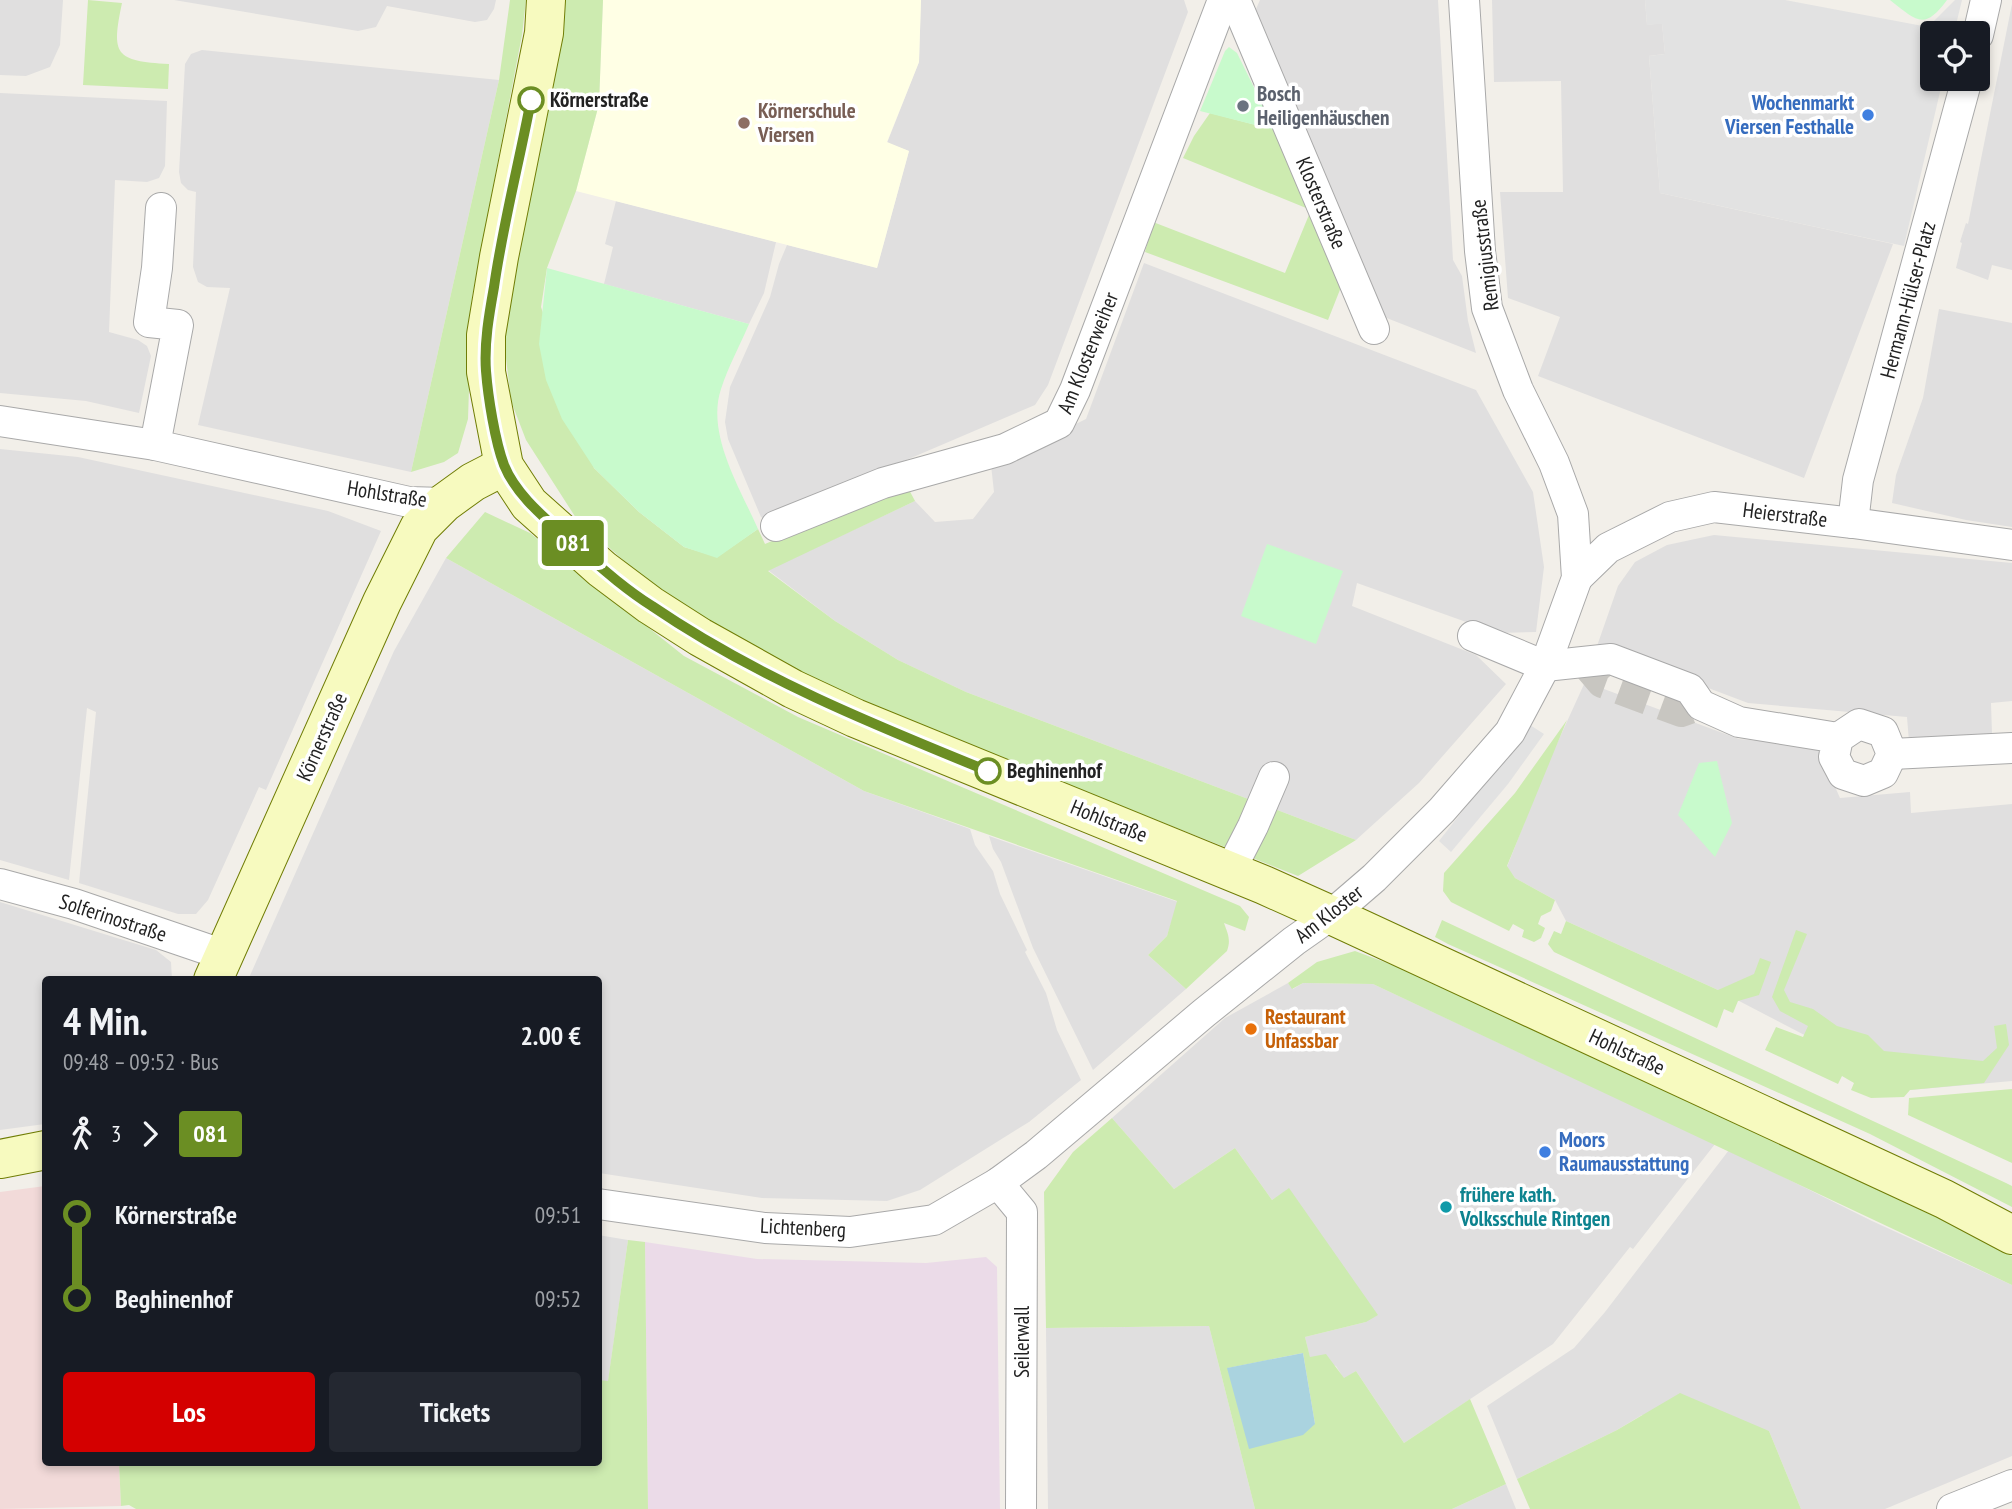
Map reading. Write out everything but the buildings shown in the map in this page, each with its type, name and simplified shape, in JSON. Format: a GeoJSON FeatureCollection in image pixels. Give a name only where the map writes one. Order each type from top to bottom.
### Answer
{"type":"FeatureCollection","features":[{"type":"Feature","properties":{"kind":"main road"},"geometry":{"type":"LineString","coordinates":[[504,466],[486,372],[486,335],[544,33],[546,0]]}},
{"type":"Feature","properties":{"kind":"main road","name":"Hohlstraße"},"geometry":{"type":"LineString","coordinates":[[444,503],[473,482],[504,466],[529,504],[603,569],[650,605],[700,637],[793,689],[855,718],[1331,915],[1944,1199],[2012,1235]]}},
{"type":"Feature","properties":{"kind":"main road","name":"Körnerstraße"},"geometry":{"type":"LineString","coordinates":[[219,967],[404,556],[419,528],[444,503]]}},
{"type":"Feature","properties":{"kind":"main road"},"geometry":{"type":"LineString","coordinates":[[0,1159],[42,1151]]}},
{"type":"Feature","properties":{"kind":"street","name":"Am Klosterweiher"},"geometry":{"type":"LineString","coordinates":[[776,526],[883,483],[1005,449],[1059,424],[1075,390],[1223,0]]}},
{"type":"Feature","properties":{"kind":"street","name":"Klosterstraße"},"geometry":{"type":"LineString","coordinates":[[1235,0],[1374,329]]}},
{"type":"Feature","properties":{"kind":"street","name":"Remigiusstraße"},"geometry":{"type":"LineString","coordinates":[[1464,0],[1480,251],[1487,308],[1518,390],[1554,463],[1573,514],[1577,578]]}},
{"type":"Feature","properties":{"kind":"street"},"geometry":{"type":"LineString","coordinates":[[1981,21],[1986,0]]}},
{"type":"Feature","properties":{"kind":"street","name":"Hermann-Hülser-Platz"},"geometry":{"type":"LineString","coordinates":[[1853,523],[1858,480],[1964,91]]}},
{"type":"Feature","properties":{"kind":"street"},"geometry":{"type":"LineString","coordinates":[[155,445],[178,325],[149,322],[157,268],[160,208]]}},
{"type":"Feature","properties":{"kind":"street","name":"Hohlstraße"},"geometry":{"type":"LineString","coordinates":[[0,421],[155,445],[410,502],[444,503]]}},
{"type":"Feature","properties":{"kind":"street","name":"Heierstraße"},"geometry":{"type":"LineString","coordinates":[[1577,578],[1608,548],[1670,517],[1714,507],[2012,545]]}},
{"type":"Feature","properties":{"kind":"street","name":"Am Kloster"},"geometry":{"type":"LineString","coordinates":[[998,1183],[1036,1155],[1204,1013],[1331,915],[1374,878],[1442,810],[1510,732],[1545,666],[1577,578]]}},
{"type":"Feature","properties":{"kind":"street"},"geometry":{"type":"LineString","coordinates":[[1473,636],[1545,666],[1611,659],[1690,689],[1701,705],[1739,722],[1838,738],[1859,724],[1883,732],[1892,754],[1883,773],[1864,782],[1843,774],[1834,757],[1838,738]]}},
{"type":"Feature","properties":{"kind":"street"},"geometry":{"type":"LineString","coordinates":[[1892,754],[2012,748]]}},
{"type":"Feature","properties":{"kind":"street"},"geometry":{"type":"LineString","coordinates":[[1230,871],[1274,777]]}},
{"type":"Feature","properties":{"kind":"street","name":"Solferinostraße"},"geometry":{"type":"LineString","coordinates":[[0,884],[74,904],[219,967]]}},
{"type":"Feature","properties":{"kind":"street","name":"Lichtenberg"},"geometry":{"type":"LineString","coordinates":[[602,1204],[765,1228],[850,1231],[934,1220],[998,1183]]}},
{"type":"Feature","properties":{"kind":"street","name":"Seilerwall"},"geometry":{"type":"LineString","coordinates":[[998,1183],[1022,1212],[1021,1509]]}},
{"type":"Feature","properties":{"kind":"street"},"geometry":{"type":"LineString","coordinates":[[1952,1509],[2012,1485]]}},
{"type":"Feature","properties":{"kind":"shaded area"},"geometry":{"type":"Polygon","coordinates":[[[0,0],[63,0],[60,45],[50,67],[26,76],[0,75],[0,0]]]}},
{"type":"Feature","properties":{"kind":"shaded area"},"geometry":{"type":"Polygon","coordinates":[[[174,0],[496,0],[487,20],[475,22],[387,6],[376,27],[358,31],[174,0]]]}},
{"type":"Feature","properties":{"kind":"shaded area","name":"Körnerschule Viersen"},"geometry":{"type":"Polygon","coordinates":[[[603,0],[921,0],[919,62],[887,142],[909,151],[877,268],[576,191],[599,104],[603,0]]]}},
{"type":"Feature","properties":{"kind":"shaded area"},"geometry":{"type":"Polygon","coordinates":[[[921,0],[1184,0],[1188,12],[1048,385],[1035,405],[769,521],[761,517],[728,439],[725,422],[730,387],[770,297],[787,245],[877,268],[909,151],[887,143],[919,62],[921,0]]]}},
{"type":"Feature","properties":{"kind":"shaded area"},"geometry":{"type":"Polygon","coordinates":[[[1260,0],[1438,0],[1453,260],[1462,276],[1468,321],[1476,353],[1379,315],[1256,24],[1256,9],[1260,0]]]}},
{"type":"Feature","properties":{"kind":"shaded area"},"geometry":{"type":"Polygon","coordinates":[[[1492,0],[1645,0],[1647,25],[1662,23],[1665,54],[1649,56],[1660,193],[1893,244],[1804,478],[1538,376],[1560,317],[1508,298],[1500,192],[1563,192],[1561,81],[1494,82],[1492,0]]]}},
{"type":"Feature","properties":{"kind":"shaded area"},"geometry":{"type":"Polygon","coordinates":[[[1645,0],[1785,0],[1920,25],[1920,91],[1940,91],[1904,246],[1660,193],[1649,56],[1665,54],[1662,24],[1647,25],[1645,0]]]}},
{"type":"Feature","properties":{"kind":"shaded area"},"geometry":{"type":"Polygon","coordinates":[[[1955,0],[1962,0],[1957,21],[1934,21],[1955,0]]]}},
{"type":"Feature","properties":{"kind":"shaded area"},"geometry":{"type":"Polygon","coordinates":[[[2012,4],[2012,270],[1992,265],[1988,280],[1956,268],[1962,243],[1960,242],[1966,223],[1968,224],[2012,4]]]}},
{"type":"Feature","properties":{"kind":"shaded area"},"geometry":{"type":"Polygon","coordinates":[[[202,50],[499,80],[411,472],[198,425],[230,288],[207,287],[198,282],[193,267],[196,192],[188,190],[181,183],[179,172],[185,64],[191,54],[202,50]]]}},
{"type":"Feature","properties":{"kind":"shaded area"},"geometry":{"type":"Polygon","coordinates":[[[0,93],[167,101],[165,166],[159,178],[147,182],[115,180],[109,332],[138,340],[147,346],[151,356],[139,413],[86,401],[0,393],[0,93]]]}},
{"type":"Feature","properties":{"kind":"shaded area"},"geometry":{"type":"Polygon","coordinates":[[[616,201],[776,242],[764,293],[749,324],[604,284],[613,247],[605,244],[616,201]]]}},
{"type":"Feature","properties":{"kind":"shaded area"},"geometry":{"type":"Polygon","coordinates":[[[1144,263],[1476,390],[1533,492],[1544,567],[1536,632],[1497,633],[1357,583],[1352,606],[1476,655],[1506,684],[1419,783],[1356,840],[966,692],[898,660],[835,621],[768,570],[915,501],[935,522],[973,519],[994,492],[991,465],[1086,419],[1144,263]]]}},
{"type":"Feature","properties":{"kind":"shaded area"},"geometry":{"type":"Polygon","coordinates":[[[1939,309],[2012,323],[2012,527],[1966,520],[1892,503],[1896,475],[1923,398],[1939,309]]]}},
{"type":"Feature","properties":{"kind":"shaded area"},"geometry":{"type":"Polygon","coordinates":[[[0,449],[78,457],[328,511],[381,531],[266,790],[259,787],[208,900],[196,914],[178,914],[79,883],[96,712],[87,708],[69,880],[0,860],[0,449]]]}},
{"type":"Feature","properties":{"kind":"shaded area"},"geometry":{"type":"Polygon","coordinates":[[[1714,535],[2012,563],[2012,701],[1991,703],[1992,734],[1909,742],[1907,717],[1748,703],[1597,646],[1618,586],[1635,562],[1667,545],[1714,535]]]}},
{"type":"Feature","properties":{"kind":"shaded area"},"geometry":{"type":"Polygon","coordinates":[[[446,558],[864,791],[970,829],[975,845],[993,871],[1000,894],[1027,950],[1025,952],[1046,993],[1057,1030],[1081,1080],[1029,1122],[920,1190],[887,1201],[762,1198],[602,1173],[602,976],[250,976],[394,651],[446,558]]]}},
{"type":"Feature","properties":{"kind":"shaded area"},"geometry":{"type":"Polygon","coordinates":[[[1585,682],[1739,739],[1817,746],[1840,798],[1910,792],[1911,813],[2012,804],[2012,1081],[1910,1090],[1718,990],[1566,921],[1555,900],[1515,878],[1507,867],[1545,770],[1585,682]]]}},
{"type":"Feature","properties":{"kind":"shaded area"},"geometry":{"type":"Polygon","coordinates":[[[1530,725],[1544,734],[1508,784],[1451,852],[1439,841],[1530,725]]]}},
{"type":"Feature","properties":{"kind":"shaded area"},"geometry":{"type":"Polygon","coordinates":[[[989,836],[1178,902],[1167,936],[1148,955],[1186,989],[1093,1070],[1033,948],[989,836]]]}},
{"type":"Feature","properties":{"kind":"shaded area"},"geometry":{"type":"Polygon","coordinates":[[[0,902],[156,950],[171,962],[172,976],[42,976],[42,1124],[0,1130],[0,902]]]}},
{"type":"Feature","properties":{"kind":"shaded area"},"geometry":{"type":"Polygon","coordinates":[[[1288,983],[1293,989],[1303,983],[1373,984],[1715,1144],[1633,1249],[1630,1247],[1553,1344],[1404,1443],[1356,1371],[1344,1379],[1336,1366],[1310,1358],[1305,1337],[1366,1322],[1289,1189],[1272,1200],[1235,1148],[1174,1189],[1112,1118],[1225,1018],[1288,983]]]}},
{"type":"Feature","properties":{"kind":"shaded area"},"geometry":{"type":"Polygon","coordinates":[[[1729,1150],[1872,1221],[2012,1285],[2012,1456],[1885,1509],[1801,1509],[1769,1431],[1642,1415],[1517,1479],[1487,1406],[1574,1348],[1605,1312],[1729,1150]]]}},
{"type":"Feature","properties":{"kind":"shaded area"},"geometry":{"type":"Polygon","coordinates":[[[42,1186],[42,1466],[119,1466],[121,1506],[0,1509],[0,1192],[42,1186]]]}},
{"type":"Feature","properties":{"kind":"shaded area"},"geometry":{"type":"Polygon","coordinates":[[[602,1236],[628,1240],[608,1382],[602,1381],[602,1236]]]}},
{"type":"Feature","properties":{"kind":"shaded area"},"geometry":{"type":"Polygon","coordinates":[[[645,1242],[757,1259],[926,1263],[986,1257],[997,1267],[1000,1509],[648,1509],[645,1242]]]}},
{"type":"Feature","properties":{"kind":"shaded area"},"geometry":{"type":"Polygon","coordinates":[[[1209,1326],[1255,1509],[1048,1509],[1046,1328],[1209,1326]]]}},
{"type":"Feature","properties":{"kind":"shaded area"},"geometry":{"type":"Polygon","coordinates":[[[1506,1484],[1516,1509],[1452,1509],[1506,1484]]]}},
{"type":"Feature","properties":{"kind":"green space"},"geometry":{"type":"Polygon","coordinates":[[[88,0],[122,3],[117,34],[121,52],[137,61],[169,64],[168,89],[83,85],[88,0]]]}},
{"type":"Feature","properties":{"kind":"green space"},"geometry":{"type":"Polygon","coordinates":[[[510,0],[526,0],[522,35],[472,297],[468,419],[458,453],[444,462],[411,472],[499,80],[510,0]]]}},
{"type":"Feature","properties":{"kind":"green space"},"geometry":{"type":"Polygon","coordinates":[[[562,0],[603,0],[599,104],[576,191],[547,268],[541,307],[594,468],[639,512],[684,547],[717,557],[758,529],[765,544],[906,484],[915,501],[768,571],[835,621],[898,660],[966,692],[1356,840],[1298,876],[831,691],[670,602],[576,518],[526,440],[511,401],[503,332],[562,0]]]}},
{"type":"Feature","properties":{"kind":"green space"},"geometry":{"type":"Polygon","coordinates":[[[1890,0],[1947,0],[1932,16],[1920,20],[1890,0]]]}},
{"type":"Feature","properties":{"kind":"green space"},"geometry":{"type":"Polygon","coordinates":[[[1229,47],[1237,53],[1275,130],[1200,111],[1229,47]]]}},
{"type":"Feature","properties":{"kind":"green space"},"geometry":{"type":"Polygon","coordinates":[[[1210,113],[1275,130],[1311,210],[1183,158],[1210,113]]]}},
{"type":"Feature","properties":{"kind":"green space"},"geometry":{"type":"Polygon","coordinates":[[[1311,210],[1343,282],[1328,320],[1145,252],[1153,222],[1285,273],[1311,210]]]}},
{"type":"Feature","properties":{"kind":"green space"},"geometry":{"type":"Polygon","coordinates":[[[547,268],[749,324],[721,389],[718,424],[721,442],[734,479],[758,529],[717,558],[684,547],[639,512],[594,468],[562,419],[546,380],[539,344],[547,268]]]}},
{"type":"Feature","properties":{"kind":"green space"},"geometry":{"type":"Polygon","coordinates":[[[485,512],[530,533],[684,656],[798,717],[1240,906],[1249,917],[1245,931],[1224,923],[1229,940],[1227,951],[1186,989],[1148,955],[1167,936],[1177,901],[864,791],[446,558],[485,512]]]}},
{"type":"Feature","properties":{"kind":"green space"},"geometry":{"type":"Polygon","coordinates":[[[1267,544],[1343,571],[1316,644],[1241,616],[1267,544]]]}},
{"type":"Feature","properties":{"kind":"green space"},"geometry":{"type":"Polygon","coordinates":[[[1567,720],[1507,866],[1515,878],[1555,900],[1551,911],[1541,916],[1538,924],[1545,928],[1541,938],[1534,942],[1522,937],[1524,930],[1513,924],[1509,931],[1451,902],[1443,891],[1444,873],[1515,793],[1567,720]]]}},
{"type":"Feature","properties":{"kind":"green space"},"geometry":{"type":"Polygon","coordinates":[[[1717,761],[1732,823],[1715,857],[1678,815],[1699,763],[1717,761]]]}},
{"type":"Feature","properties":{"kind":"green space"},"geometry":{"type":"Polygon","coordinates":[[[1442,920],[2012,1186],[2012,1207],[1870,1134],[1448,944],[1435,937],[1442,920]]]}},
{"type":"Feature","properties":{"kind":"green space"},"geometry":{"type":"Polygon","coordinates":[[[1566,921],[1718,990],[1754,974],[1760,958],[1771,962],[1759,995],[1738,1001],[1733,1013],[1724,1009],[1717,1028],[1554,952],[1548,944],[1554,931],[1561,934],[1566,921]]]}},
{"type":"Feature","properties":{"kind":"green space"},"geometry":{"type":"Polygon","coordinates":[[[1796,930],[1807,934],[1784,990],[1790,1002],[1813,1009],[1837,1026],[1868,1035],[1884,1051],[1983,1061],[1997,1048],[1994,1026],[2006,1024],[2009,1045],[1984,1083],[1910,1090],[1904,1097],[1871,1098],[1851,1090],[1854,1083],[1842,1076],[1838,1084],[1765,1050],[1776,1027],[1803,1037],[1808,1026],[1780,1011],[1772,997],[1796,930]]]}},
{"type":"Feature","properties":{"kind":"green space"},"geometry":{"type":"Polygon","coordinates":[[[1355,951],[1403,969],[1941,1218],[2012,1256],[2012,1285],[1373,984],[1303,983],[1292,989],[1288,983],[1317,962],[1355,951]]]}},
{"type":"Feature","properties":{"kind":"green space"},"geometry":{"type":"Polygon","coordinates":[[[2012,1089],[2012,1163],[1908,1115],[1909,1098],[2012,1089]]]}},
{"type":"Feature","properties":{"kind":"green space"},"geometry":{"type":"Polygon","coordinates":[[[1112,1118],[1174,1189],[1235,1148],[1272,1200],[1289,1188],[1378,1315],[1366,1322],[1305,1337],[1310,1357],[1326,1354],[1344,1378],[1356,1371],[1404,1443],[1470,1399],[1506,1484],[1452,1509],[1255,1509],[1209,1326],[1046,1328],[1044,1192],[1073,1152],[1112,1118]],[[1303,1353],[1227,1368],[1315,1424],[1303,1353]]]}},
{"type":"Feature","properties":{"kind":"green space"},"geometry":{"type":"Polygon","coordinates":[[[628,1240],[645,1242],[648,1509],[136,1509],[129,1505],[121,1506],[119,1466],[602,1466],[602,1380],[608,1381],[628,1240]]]}},
{"type":"Feature","properties":{"kind":"green space"},"geometry":{"type":"Polygon","coordinates":[[[1680,1393],[1769,1431],[1801,1509],[1530,1509],[1517,1479],[1617,1430],[1680,1393]]]}},
{"type":"Feature","properties":{"kind":"water"},"geometry":{"type":"Polygon","coordinates":[[[1303,1353],[1315,1424],[1303,1435],[1249,1449],[1227,1368],[1303,1353]]]}},
{"type":"Feature","properties":{"kind":"tunnel"},"geometry":{"type":"LineString","coordinates":[[1585,663],[1602,683],[1681,712],[1701,705]]}},
{"type":"Feature","properties":{"kind":"bus line","name":"081"},"geometry":{"type":"LineString","coordinates":[[531,100],[486,335],[486,372],[504,466],[529,504],[603,569],[650,605],[700,637],[793,689],[855,718],[988,771]]}},
{"type":"Feature","properties":{"kind":"place","name":"Körnerstraße"},"geometry":{"type":"Point","coordinates":[531,100]}},
{"type":"Feature","properties":{"kind":"place","name":"Bosch Heiligenhäuschen"},"geometry":{"type":"Point","coordinates":[1243,106]}},
{"type":"Feature","properties":{"kind":"place","name":"Wochenmarkt Viersen Festhalle"},"geometry":{"type":"Point","coordinates":[1868,115]}},
{"type":"Feature","properties":{"kind":"place","name":"Körnerschule Viersen"},"geometry":{"type":"Point","coordinates":[744,123]}},
{"type":"Feature","properties":{"kind":"place","name":"Beghinenhof"},"geometry":{"type":"Point","coordinates":[988,771]}},
{"type":"Feature","properties":{"kind":"place","name":"Restaurant Unfassbar"},"geometry":{"type":"Point","coordinates":[1251,1029]}},
{"type":"Feature","properties":{"kind":"place","name":"Moors Raumausstattung"},"geometry":{"type":"Point","coordinates":[1545,1152]}},
{"type":"Feature","properties":{"kind":"place","name":"frühere kath. Volksschule Rintgen"},"geometry":{"type":"Point","coordinates":[1446,1207]}}]}
